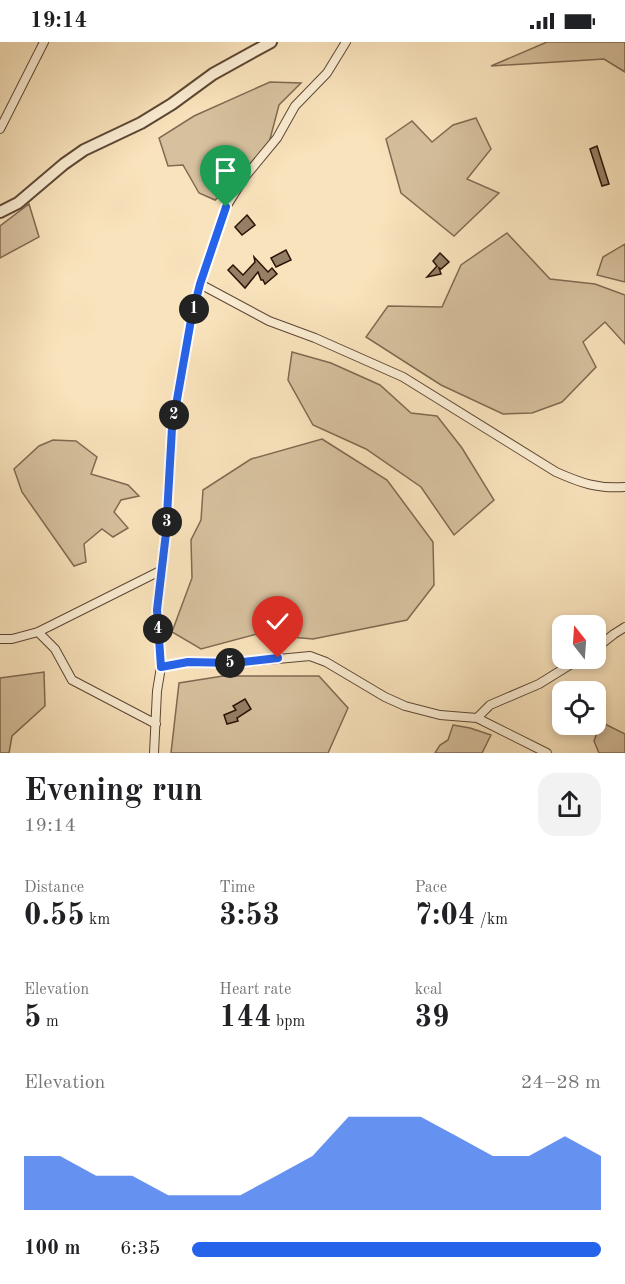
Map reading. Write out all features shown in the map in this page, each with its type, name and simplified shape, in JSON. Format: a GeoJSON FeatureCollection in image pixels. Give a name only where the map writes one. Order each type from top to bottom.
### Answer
{"type":"FeatureCollection","features":[{"type":"Feature","properties":{"kind":"street"},"geometry":{"type":"LineString","coordinates":[[0,129],[44,42]]}},
{"type":"Feature","properties":{"kind":"street"},"geometry":{"type":"LineString","coordinates":[[0,212],[18,203],[84,150],[141,123],[213,74],[271,42]]}},
{"type":"Feature","properties":{"kind":"street"},"geometry":{"type":"LineString","coordinates":[[154,753],[157,691],[161,667],[157,610],[166,533],[172,428],[191,320],[200,284],[226,207],[244,178],[277,138],[296,106],[327,73],[345,42]]}},
{"type":"Feature","properties":{"kind":"street"},"geometry":{"type":"LineString","coordinates":[[200,284],[269,321],[315,338],[403,377],[556,472],[584,484],[605,488],[625,487]]}},
{"type":"Feature","properties":{"kind":"street"},"geometry":{"type":"LineString","coordinates":[[0,639],[12,639],[38,632],[162,570]]}},
{"type":"Feature","properties":{"kind":"street"},"geometry":{"type":"LineString","coordinates":[[606,641],[625,627]]}},
{"type":"Feature","properties":{"kind":"street"},"geometry":{"type":"LineString","coordinates":[[38,632],[55,649],[72,680],[156,724]]}},
{"type":"Feature","properties":{"kind":"street"},"geometry":{"type":"LineString","coordinates":[[161,667],[188,662],[234,663],[310,656],[326,662],[385,697],[405,706],[440,715],[477,718],[547,753]]}},
{"type":"Feature","properties":{"kind":"street"},"geometry":{"type":"LineString","coordinates":[[477,718],[490,705],[539,684],[563,669]]}},
{"type":"Feature","properties":{"kind":"shaded area"},"geometry":{"type":"Polygon","coordinates":[[[547,42],[625,42],[625,72],[604,59],[491,66],[547,42]]]}},
{"type":"Feature","properties":{"kind":"shaded area"},"geometry":{"type":"Polygon","coordinates":[[[270,82],[301,83],[279,105],[269,143],[245,173],[215,200],[199,193],[183,165],[168,166],[159,138],[194,116],[270,82]]]}},
{"type":"Feature","properties":{"kind":"shaded area"},"geometry":{"type":"Polygon","coordinates":[[[476,118],[491,149],[467,179],[499,193],[454,236],[401,193],[386,139],[412,121],[432,142],[453,125],[476,118]]]}},
{"type":"Feature","properties":{"kind":"shaded area"},"geometry":{"type":"Polygon","coordinates":[[[29,204],[39,237],[0,258],[0,226],[29,204]]]}},
{"type":"Feature","properties":{"kind":"shaded area"},"geometry":{"type":"Polygon","coordinates":[[[507,233],[550,279],[595,284],[625,295],[625,344],[605,322],[583,342],[596,367],[562,402],[532,413],[503,414],[441,385],[366,337],[388,306],[442,307],[461,265],[507,233]]]}},
{"type":"Feature","properties":{"kind":"shaded area"},"geometry":{"type":"Polygon","coordinates":[[[625,244],[625,282],[597,275],[603,257],[625,244]]]}},
{"type":"Feature","properties":{"kind":"shaded area"},"geometry":{"type":"Polygon","coordinates":[[[292,352],[331,363],[380,385],[411,413],[437,416],[462,448],[494,500],[454,535],[421,487],[366,449],[313,425],[288,380],[292,352]]]}},
{"type":"Feature","properties":{"kind":"shaded area"},"geometry":{"type":"Polygon","coordinates":[[[322,439],[387,480],[433,542],[434,585],[407,620],[313,639],[257,634],[201,649],[172,632],[192,578],[191,540],[201,520],[203,490],[251,459],[322,439]]]}},
{"type":"Feature","properties":{"kind":"shaded area"},"geometry":{"type":"Polygon","coordinates":[[[53,440],[76,441],[97,457],[91,474],[128,485],[139,496],[121,500],[114,512],[128,528],[113,537],[102,529],[84,544],[86,562],[74,566],[22,492],[14,469],[39,446],[53,440]]]}},
{"type":"Feature","properties":{"kind":"shaded area"},"geometry":{"type":"Polygon","coordinates":[[[44,672],[45,706],[12,736],[9,753],[0,753],[0,678],[44,672]]]}},
{"type":"Feature","properties":{"kind":"shaded area"},"geometry":{"type":"Polygon","coordinates":[[[223,676],[319,676],[348,708],[328,753],[171,753],[179,683],[223,676]]]}},
{"type":"Feature","properties":{"kind":"shaded area"},"geometry":{"type":"Polygon","coordinates":[[[606,724],[625,734],[625,753],[599,753],[594,741],[596,735],[606,735],[606,724]]]}},
{"type":"Feature","properties":{"kind":"shaded area"},"geometry":{"type":"Polygon","coordinates":[[[453,725],[491,735],[482,753],[435,753],[440,745],[448,740],[453,725]]]}},
{"type":"Feature","properties":{"kind":"building"},"geometry":{"type":"Polygon","coordinates":[[[597,146],[609,184],[602,186],[590,149],[597,146]]]}},
{"type":"Feature","properties":{"kind":"building"},"geometry":{"type":"Polygon","coordinates":[[[247,215],[255,225],[242,235],[235,227],[247,215]]]}},
{"type":"Feature","properties":{"kind":"building"},"geometry":{"type":"Polygon","coordinates":[[[286,250],[291,260],[276,267],[271,258],[286,250]]]}},
{"type":"Feature","properties":{"kind":"building"},"geometry":{"type":"Polygon","coordinates":[[[440,253],[449,262],[441,269],[439,268],[441,274],[427,277],[437,266],[433,261],[440,253]]]}},
{"type":"Feature","properties":{"kind":"building"},"geometry":{"type":"Polygon","coordinates":[[[254,257],[268,272],[272,268],[277,274],[265,284],[258,272],[245,288],[228,270],[233,265],[243,275],[255,262],[254,257]]]}},
{"type":"Feature","properties":{"kind":"building"},"geometry":{"type":"Polygon","coordinates":[[[245,699],[251,709],[237,718],[238,721],[227,724],[224,715],[236,710],[233,706],[245,699]]]}},
{"type":"Feature","properties":{"kind":"route"},"geometry":{"type":"LineString","coordinates":[[226,207],[209,254],[191,320],[172,428],[166,533],[157,610],[161,667],[188,662],[234,663],[278,658]]}}]}
